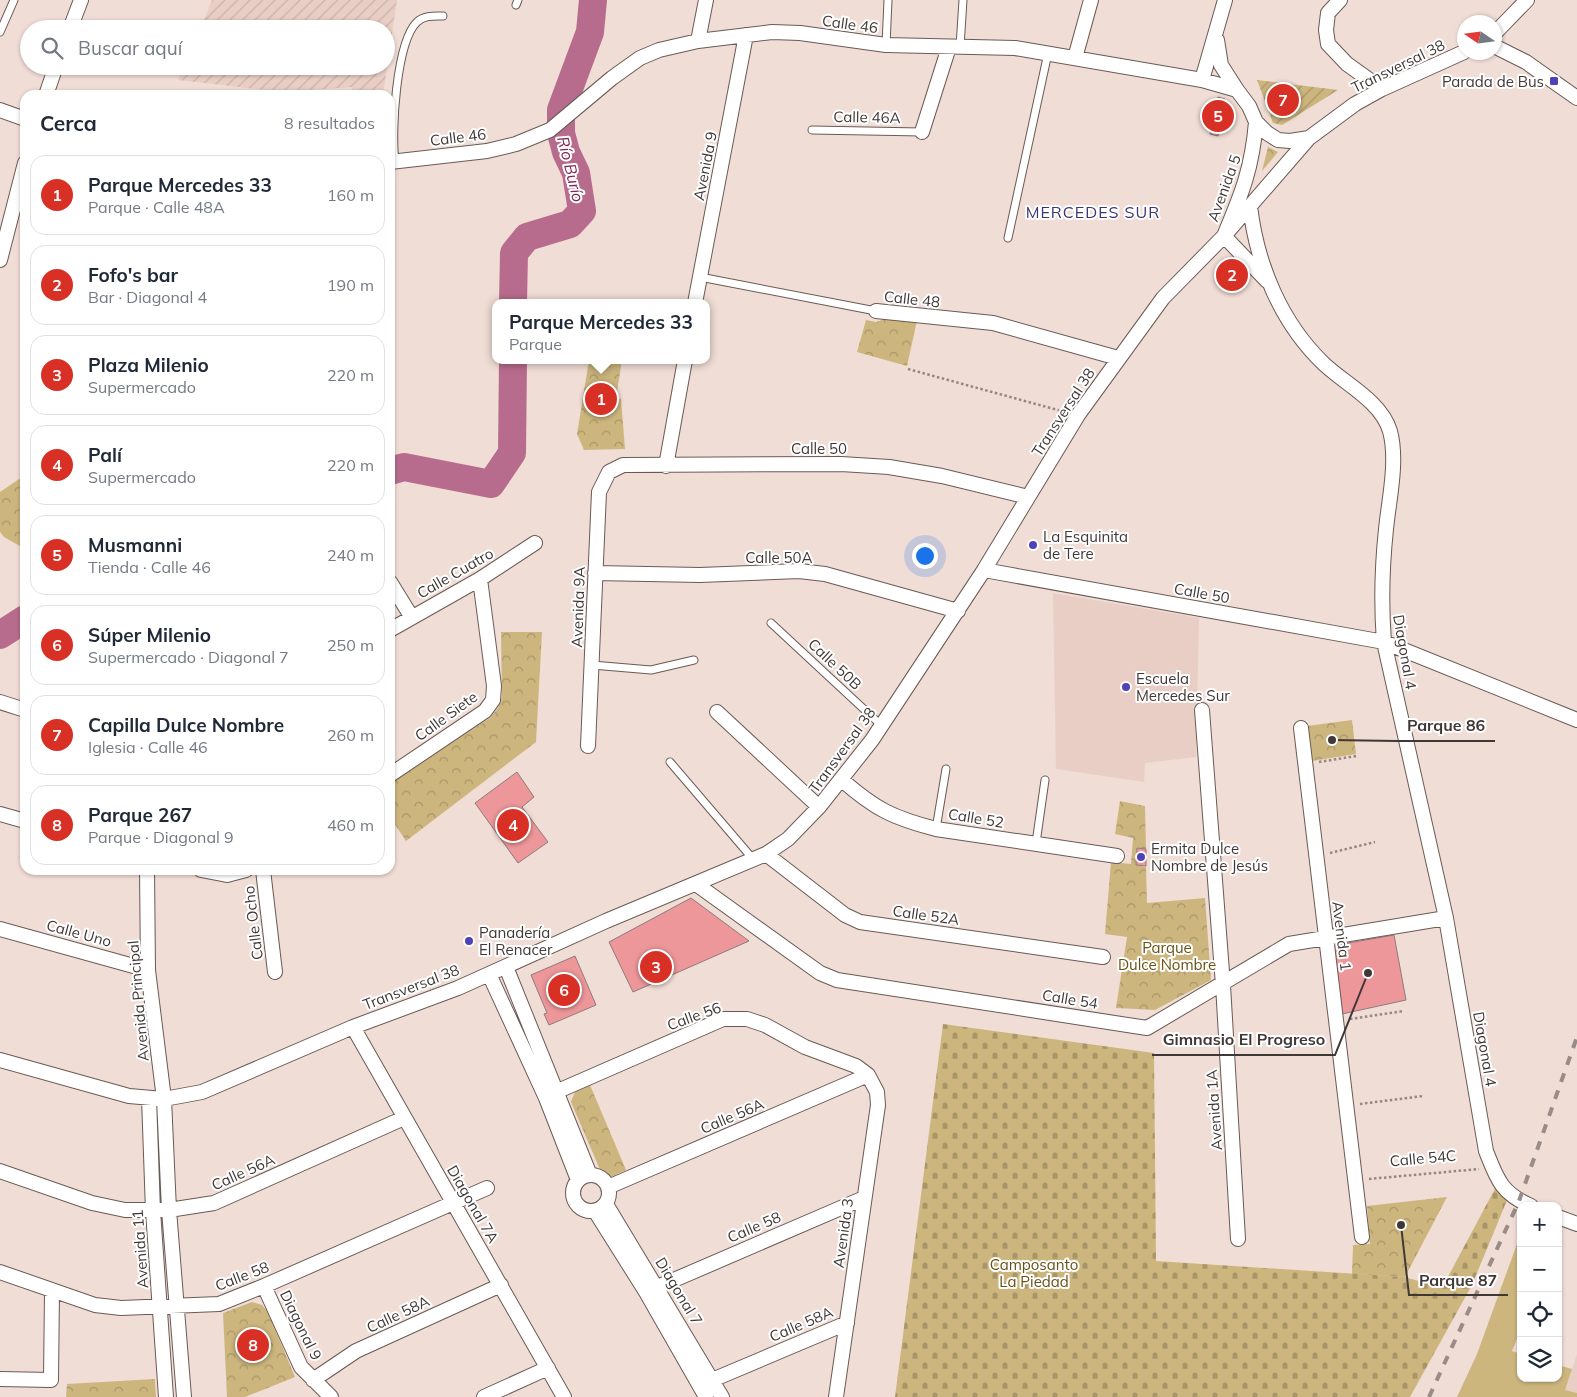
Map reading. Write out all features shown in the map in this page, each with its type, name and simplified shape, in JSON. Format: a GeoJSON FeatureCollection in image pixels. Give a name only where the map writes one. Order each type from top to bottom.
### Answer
{"type":"FeatureCollection","features":[{"type":"Feature","properties":{"kind":"street"},"geometry":{"type":"LineString","coordinates":[[73,20],[81,0]]}},
{"type":"Feature","properties":{"kind":"street"},"geometry":{"type":"LineString","coordinates":[[698,41],[706,0]]}},
{"type":"Feature","properties":{"kind":"street"},"geometry":{"type":"LineString","coordinates":[[1075,58],[1091,0]]}},
{"type":"Feature","properties":{"kind":"street"},"geometry":{"type":"LineString","coordinates":[[1202,80],[1225,0]]}},
{"type":"Feature","properties":{"kind":"street"},"geometry":{"type":"LineString","coordinates":[[1340,0],[1328,13],[1326,30],[1328,44],[1348,64],[1382,89]]}},
{"type":"Feature","properties":{"kind":"street"},"geometry":{"type":"LineString","coordinates":[[1502,26],[1527,0]]}},
{"type":"Feature","properties":{"kind":"street"},"geometry":{"type":"LineString","coordinates":[[1216,27],[1221,65],[1236,90],[1249,106],[1256,122],[1267,133],[1278,140],[1290,141],[1308,138]]}},
{"type":"Feature","properties":{"kind":"street","name":"Calle 46"},"geometry":{"type":"LineString","coordinates":[[395,161],[487,151],[516,144],[550,130],[612,78],[640,58],[659,50],[698,41],[772,32],[800,33],[886,45],[1015,48],[1202,80],[1236,90]]}},
{"type":"Feature","properties":{"kind":"street","name":"Avenida 9"},"geometry":{"type":"LineString","coordinates":[[696,299],[746,35]]}},
{"type":"Feature","properties":{"kind":"street"},"geometry":{"type":"LineString","coordinates":[[922,132],[954,47]]}},
{"type":"Feature","properties":{"kind":"street"},"geometry":{"type":"LineString","coordinates":[[1502,50],[1526,62],[1577,98]]}},
{"type":"Feature","properties":{"kind":"street","name":"Transversal 38"},"geometry":{"type":"LineString","coordinates":[[0,1060],[129,1096],[164,1099],[218,1086],[353,1027],[490,974],[606,921],[759,857],[788,839],[842,780],[881,725],[958,611],[1078,415],[1118,358],[1164,298],[1224,236],[1308,138],[1355,104],[1382,89],[1457,55]]}},
{"type":"Feature","properties":{"kind":"street"},"geometry":{"type":"LineString","coordinates":[[48,90],[53,75]]}},
{"type":"Feature","properties":{"kind":"street"},"geometry":{"type":"LineString","coordinates":[[0,110],[20,117]]}},
{"type":"Feature","properties":{"kind":"street","name":"Avenida 5"},"geometry":{"type":"LineString","coordinates":[[1224,236],[1246,185],[1254,156],[1256,122]]}},
{"type":"Feature","properties":{"kind":"street"},"geometry":{"type":"LineString","coordinates":[[0,260],[20,182]]}},
{"type":"Feature","properties":{"kind":"street","name":"Diagonal 4"},"geometry":{"type":"LineString","coordinates":[[1250,206],[1252,229],[1269,283],[1291,326],[1306,347],[1373,405],[1390,430],[1392,460],[1381,605],[1384,642],[1446,918],[1486,1151],[1498,1183],[1521,1202]]}},
{"type":"Feature","properties":{"kind":"street","name":"Diagonal 4"},"geometry":{"type":"LineString","coordinates":[[1224,236],[1269,283]]}},
{"type":"Feature","properties":{"kind":"street","name":"Calle 48"},"geometry":{"type":"LineString","coordinates":[[876,311],[993,323],[1118,358]]}},
{"type":"Feature","properties":{"kind":"street"},"geometry":{"type":"LineString","coordinates":[[666,466],[684,364]]}},
{"type":"Feature","properties":{"kind":"street","name":"Calle 50"},"geometry":{"type":"LineString","coordinates":[[609,472],[623,465],[842,464],[880,467],[942,476],[1028,497]]}},
{"type":"Feature","properties":{"kind":"street","name":"Avenida 9A"},"geometry":{"type":"LineString","coordinates":[[588,746],[599,492],[609,472]]}},
{"type":"Feature","properties":{"kind":"street","name":"Calle Cuatro"},"geometry":{"type":"LineString","coordinates":[[395,627],[480,579],[535,543]]}},
{"type":"Feature","properties":{"kind":"street","name":"Calle 50"},"geometry":{"type":"LineString","coordinates":[[984,570],[1384,642],[1577,720]]}},
{"type":"Feature","properties":{"kind":"street","name":"Calle 50A"},"geometry":{"type":"LineString","coordinates":[[595,573],[700,575],[800,571],[825,574],[958,611]]}},
{"type":"Feature","properties":{"kind":"street","name":"Calle Siete"},"geometry":{"type":"LineString","coordinates":[[395,772],[486,711],[493,700],[494,686],[480,579]]}},
{"type":"Feature","properties":{"kind":"street"},"geometry":{"type":"LineString","coordinates":[[395,590],[411,616]]}},
{"type":"Feature","properties":{"kind":"street"},"geometry":{"type":"LineString","coordinates":[[0,702],[20,708]]}},
{"type":"Feature","properties":{"kind":"street","name":"Avenida 1A"},"geometry":{"type":"LineString","coordinates":[[1202,710],[1223,985],[1238,1238]]}},
{"type":"Feature","properties":{"kind":"street"},"geometry":{"type":"LineString","coordinates":[[718,712],[819,807]]}},
{"type":"Feature","properties":{"kind":"street","name":"Avenida 1"},"geometry":{"type":"LineString","coordinates":[[1301,728],[1362,1237]]}},
{"type":"Feature","properties":{"kind":"street","name":"Calle 52"},"geometry":{"type":"LineString","coordinates":[[842,780],[868,803],[888,815],[936,829],[1117,856]]}},
{"type":"Feature","properties":{"kind":"street"},"geometry":{"type":"LineString","coordinates":[[0,814],[20,820]]}},
{"type":"Feature","properties":{"kind":"street","name":"Calle 52A"},"geometry":{"type":"LineString","coordinates":[[759,857],[845,915],[860,922],[1103,957]]}},
{"type":"Feature","properties":{"kind":"street","name":"Avenida Principal"},"geometry":{"type":"LineString","coordinates":[[147,875],[148,970],[164,1099]]}},
{"type":"Feature","properties":{"kind":"street","name":"Calle Ocho"},"geometry":{"type":"LineString","coordinates":[[264,875],[275,972]]}},
{"type":"Feature","properties":{"kind":"street","name":"Calle 54"},"geometry":{"type":"LineString","coordinates":[[696,884],[820,973],[837,980],[1147,1028],[1223,985],[1289,944],[1446,918]]}},
{"type":"Feature","properties":{"kind":"street","name":"Calle Uno"},"geometry":{"type":"LineString","coordinates":[[0,928],[148,970]]}},
{"type":"Feature","properties":{"kind":"street"},"geometry":{"type":"LineString","coordinates":[[506,967],[584,1178]]}},
{"type":"Feature","properties":{"kind":"street"},"geometry":{"type":"LineString","coordinates":[[490,974],[552,1094]]}},
{"type":"Feature","properties":{"kind":"street","name":"Calle 56"},"geometry":{"type":"LineString","coordinates":[[552,1094],[723,1019],[747,1019],[765,1025],[805,1046],[856,1066],[868,1075]]}},
{"type":"Feature","properties":{"kind":"street","name":"Diagonal 7A"},"geometry":{"type":"LineString","coordinates":[[353,1027],[564,1397]]}},
{"type":"Feature","properties":{"kind":"street","name":"Calle 56A"},"geometry":{"type":"LineString","coordinates":[[608,1188],[868,1075]]}},
{"type":"Feature","properties":{"kind":"street","name":"Avenida 3"},"geometry":{"type":"LineString","coordinates":[[836,1397],[878,1105],[877,1092],[868,1075]]}},
{"type":"Feature","properties":{"kind":"street","name":"Avenida 11"},"geometry":{"type":"LineString","coordinates":[[149,1098],[153,1211],[166,1397]]}},
{"type":"Feature","properties":{"kind":"street"},"geometry":{"type":"LineString","coordinates":[[164,1099],[169,1210],[184,1397]]}},
{"type":"Feature","properties":{"kind":"street","name":"Calle 56A"},"geometry":{"type":"LineString","coordinates":[[0,1171],[92,1203],[125,1210],[169,1210],[214,1203],[404,1118]]}},
{"type":"Feature","properties":{"kind":"street"},"geometry":{"type":"LineString","coordinates":[[584,1178],[603,1180],[608,1188],[609,1196],[601,1207],[581,1208],[574,1200],[574,1190],[584,1178]]}},
{"type":"Feature","properties":{"kind":"street","name":"Calle 58"},"geometry":{"type":"LineString","coordinates":[[0,1272],[95,1305],[120,1308],[160,1308],[219,1304],[486,1188]]}},
{"type":"Feature","properties":{"kind":"street","name":"Calle 58"},"geometry":{"type":"LineString","coordinates":[[652,1289],[864,1198]]}},
{"type":"Feature","properties":{"kind":"street","name":"Diagonal 7"},"geometry":{"type":"LineString","coordinates":[[601,1207],[722,1397]]}},
{"type":"Feature","properties":{"kind":"street"},"geometry":{"type":"LineString","coordinates":[[1562,1218],[1577,1224]]}},
{"type":"Feature","properties":{"kind":"street","name":"Diagonal 9"},"geometry":{"type":"LineString","coordinates":[[264,1286],[301,1367],[331,1397]]}},
{"type":"Feature","properties":{"kind":"street","name":"Calle 58A"},"geometry":{"type":"LineString","coordinates":[[313,1380],[356,1351],[501,1286]]}},
{"type":"Feature","properties":{"kind":"street","name":"Diagonal 7"},"geometry":{"type":"LineString","coordinates":[[652,1289],[703,1391]]}},
{"type":"Feature","properties":{"kind":"street"},"geometry":{"type":"LineString","coordinates":[[0,1380],[50,1380],[52,1291]]}},
{"type":"Feature","properties":{"kind":"street","name":"Calle 58A"},"geometry":{"type":"LineString","coordinates":[[703,1391],[712,1379],[846,1323]]}},
{"type":"Feature","properties":{"kind":"street"},"geometry":{"type":"LineString","coordinates":[[484,1397],[548,1368]]}},
{"type":"Feature","properties":{"kind":"lane"},"geometry":{"type":"LineString","coordinates":[[0,32],[14,0]]}},
{"type":"Feature","properties":{"kind":"lane"},"geometry":{"type":"LineString","coordinates":[[886,45],[888,0]]}},
{"type":"Feature","properties":{"kind":"lane"},"geometry":{"type":"LineString","coordinates":[[954,47],[963,0]]}},
{"type":"Feature","properties":{"kind":"lane"},"geometry":{"type":"LineString","coordinates":[[395,113],[400,61],[417,22],[426,17],[443,16]]}},
{"type":"Feature","properties":{"kind":"lane"},"geometry":{"type":"LineString","coordinates":[[1008,238],[1048,54]]}},
{"type":"Feature","properties":{"kind":"lane","name":"Calle 46A"},"geometry":{"type":"LineString","coordinates":[[812,130],[922,132]]}},
{"type":"Feature","properties":{"kind":"lane","name":"Calle 48"},"geometry":{"type":"LineString","coordinates":[[700,277],[876,311]]}},
{"type":"Feature","properties":{"kind":"lane","name":"Calle 50B"},"geometry":{"type":"LineString","coordinates":[[771,623],[881,725]]}},
{"type":"Feature","properties":{"kind":"lane"},"geometry":{"type":"LineString","coordinates":[[592,665],[651,670],[694,660]]}},
{"type":"Feature","properties":{"kind":"lane"},"geometry":{"type":"LineString","coordinates":[[670,762],[759,857]]}},
{"type":"Feature","properties":{"kind":"lane"},"geometry":{"type":"LineString","coordinates":[[936,829],[946,769]]}},
{"type":"Feature","properties":{"kind":"lane"},"geometry":{"type":"LineString","coordinates":[[1036,844],[1045,780]]}},
{"type":"Feature","properties":{"kind":"path"},"geometry":{"type":"LineString","coordinates":[[908,369],[1078,415]]}},
{"type":"Feature","properties":{"kind":"path"},"geometry":{"type":"LineString","coordinates":[[1305,765],[1356,756]]}},
{"type":"Feature","properties":{"kind":"path"},"geometry":{"type":"LineString","coordinates":[[1316,856],[1375,842]]}},
{"type":"Feature","properties":{"kind":"path"},"geometry":{"type":"LineString","coordinates":[[1336,1021],[1404,1011]]}},
{"type":"Feature","properties":{"kind":"path"},"geometry":{"type":"LineString","coordinates":[[1347,1106],[1423,1096]]}},
{"type":"Feature","properties":{"kind":"path","name":"Calle 54C"},"geometry":{"type":"LineString","coordinates":[[1356,1180],[1492,1168]]}},
{"type":"Feature","properties":{"kind":"shaded area"},"geometry":{"type":"Polygon","coordinates":[[[212,0],[397,0],[394,20],[204,20],[212,0]]]}},
{"type":"Feature","properties":{"kind":"shaded area"},"geometry":{"type":"Polygon","coordinates":[[[180,75],[386,75],[384,90],[352,90],[352,87],[311,90],[266,90],[178,80],[180,75]]]}},
{"type":"Feature","properties":{"kind":"shaded area","name":"Escuela Mercedes Sur"},"geometry":{"type":"Polygon","coordinates":[[[1053,593],[1199,618],[1196,757],[1145,763],[1144,782],[1056,769],[1053,593]]]}},
{"type":"Feature","properties":{"kind":"shaded area"},"geometry":{"type":"Polygon","coordinates":[[[1577,1354],[1577,1393],[1565,1390],[1577,1354]]]}},
{"type":"Feature","properties":{"kind":"green space"},"geometry":{"type":"Polygon","coordinates":[[[1257,80],[1338,90],[1282,125],[1273,123],[1257,80]],[[1284,94],[1277,96],[1272,101],[1295,105],[1292,98],[1284,94]]]}},
{"type":"Feature","properties":{"kind":"green space"},"geometry":{"type":"Polygon","coordinates":[[[1268,147],[1278,152],[1262,171],[1268,147]]]}},
{"type":"Feature","properties":{"kind":"green space"},"geometry":{"type":"Polygon","coordinates":[[[900,314],[918,316],[907,366],[857,352],[866,320],[876,322],[900,314]]]}},
{"type":"Feature","properties":{"kind":"green space"},"geometry":{"type":"Polygon","coordinates":[[[588,364],[621,364],[616,398],[621,399],[625,449],[584,450],[577,434],[588,364]]]}},
{"type":"Feature","properties":{"kind":"green space"},"geometry":{"type":"Polygon","coordinates":[[[20,478],[20,546],[4,537],[0,532],[0,492],[20,478]]]}},
{"type":"Feature","properties":{"kind":"green space"},"geometry":{"type":"Polygon","coordinates":[[[501,632],[542,632],[536,742],[406,841],[395,824],[395,779],[490,718],[498,708],[502,697],[501,632]]]}},
{"type":"Feature","properties":{"kind":"green space"},"geometry":{"type":"Polygon","coordinates":[[[1352,720],[1356,754],[1312,761],[1307,726],[1352,720]]]}},
{"type":"Feature","properties":{"kind":"green space","name":"Parque Dulce Nombre"},"geometry":{"type":"Polygon","coordinates":[[[1120,801],[1145,806],[1146,849],[1137,848],[1136,865],[1146,867],[1147,903],[1205,898],[1211,980],[1155,1010],[1116,1008],[1127,937],[1105,934],[1111,862],[1131,864],[1133,838],[1115,834],[1120,801]]]}},
{"type":"Feature","properties":{"kind":"green space","name":"Camposanto La Piedad"},"geometry":{"type":"Polygon","coordinates":[[[943,1024],[1154,1053],[1156,1261],[1405,1277],[1442,1288],[1498,1183],[1510,1193],[1472,1285],[1410,1397],[895,1397],[943,1024]]]}},
{"type":"Feature","properties":{"kind":"green space"},"geometry":{"type":"Polygon","coordinates":[[[590,1085],[626,1170],[611,1177],[601,1172],[571,1102],[575,1092],[590,1085]]]}},
{"type":"Feature","properties":{"kind":"green space"},"geometry":{"type":"Polygon","coordinates":[[[1447,1197],[1405,1277],[1352,1274],[1353,1245],[1370,1244],[1367,1206],[1447,1197]]]}},
{"type":"Feature","properties":{"kind":"green space"},"geometry":{"type":"Polygon","coordinates":[[[1517,1244],[1517,1339],[1512,1351],[1517,1353],[1517,1382],[1562,1382],[1562,1366],[1572,1369],[1565,1390],[1577,1393],[1577,1397],[1457,1397],[1477,1354],[1517,1244]]]}},
{"type":"Feature","properties":{"kind":"green space"},"geometry":{"type":"Polygon","coordinates":[[[252,1302],[262,1305],[268,1312],[295,1377],[245,1397],[227,1397],[223,1313],[252,1302]]]}},
{"type":"Feature","properties":{"kind":"green space"},"geometry":{"type":"Polygon","coordinates":[[[155,1379],[156,1397],[66,1397],[67,1384],[155,1379]]]}},
{"type":"Feature","properties":{"kind":"building"},"geometry":{"type":"Polygon","coordinates":[[[1284,94],[1292,98],[1295,105],[1272,101],[1277,96],[1284,94]]]}},
{"type":"Feature","properties":{"kind":"building"},"geometry":{"type":"Polygon","coordinates":[[[1218,97],[1225,99],[1218,136],[1210,134],[1218,97]]]}},
{"type":"Feature","properties":{"kind":"building"},"geometry":{"type":"Polygon","coordinates":[[[517,772],[534,797],[522,807],[548,842],[518,863],[475,803],[517,772]]]}},
{"type":"Feature","properties":{"kind":"building","name":"Ermita Dulce Nombre de Jesús"},"geometry":{"type":"Polygon","coordinates":[[[1137,848],[1146,849],[1146,866],[1136,865],[1137,848]]]}},
{"type":"Feature","properties":{"kind":"building"},"geometry":{"type":"Polygon","coordinates":[[[691,898],[749,941],[633,992],[609,942],[691,898]]]}},
{"type":"Feature","properties":{"kind":"building"},"geometry":{"type":"Polygon","coordinates":[[[1394,935],[1406,1000],[1342,1014],[1331,946],[1394,935]]]}},
{"type":"Feature","properties":{"kind":"building"},"geometry":{"type":"Polygon","coordinates":[[[575,956],[596,1005],[549,1025],[544,1014],[547,1013],[531,975],[575,956]]]}},
{"type":"Feature","properties":{"kind":"waterway","name":"Río Burío"},"geometry":{"type":"LineString","coordinates":[[513,299],[514,253],[527,237],[570,224],[582,211],[576,173],[566,152],[561,133],[561,110],[590,32],[593,0]]}},
{"type":"Feature","properties":{"kind":"waterway","name":"Río Burío"},"geometry":{"type":"LineString","coordinates":[[395,470],[404,467],[491,484],[512,453],[513,364]]}},
{"type":"Feature","properties":{"kind":"waterway","name":"Río Burío"},"geometry":{"type":"LineString","coordinates":[[0,635],[20,622]]}},
{"type":"Feature","properties":{"kind":"railway"},"geometry":{"type":"LineString","coordinates":[[1429,1397],[1519,1201],[1577,1037]]}},
{"type":"Feature","properties":{"kind":"place","name":"Parada de Bus"},"geometry":{"type":"Point","coordinates":[1554,81]}},
{"type":"Feature","properties":{"kind":"place","name":"Capilla Dulce Nombre"},"geometry":{"type":"Point","coordinates":[1283,100]}},
{"type":"Feature","properties":{"kind":"place","name":"Musmanni"},"geometry":{"type":"Point","coordinates":[1218,116]}},
{"type":"Feature","properties":{"kind":"place","name":"Fofo's bar"},"geometry":{"type":"Point","coordinates":[1232,275]}},
{"type":"Feature","properties":{"kind":"place","name":"Parque Mercedes 33"},"geometry":{"type":"Point","coordinates":[601,399]}},
{"type":"Feature","properties":{"kind":"place","name":"La Esquinita de Tere"},"geometry":{"type":"Point","coordinates":[1033,545]}},
{"type":"Feature","properties":{"kind":"place","name":"Escuela Mercedes Sur"},"geometry":{"type":"Point","coordinates":[1126,687]}},
{"type":"Feature","properties":{"kind":"place","name":"Parque 86"},"geometry":{"type":"Point","coordinates":[1332,740]}},
{"type":"Feature","properties":{"kind":"place","name":"Palí"},"geometry":{"type":"Point","coordinates":[513,825]}},
{"type":"Feature","properties":{"kind":"place","name":"Ermita Dulce Nombre de Jesús"},"geometry":{"type":"Point","coordinates":[1141,857]}},
{"type":"Feature","properties":{"kind":"place","name":"Panadería El Renacer"},"geometry":{"type":"Point","coordinates":[469,941]}},
{"type":"Feature","properties":{"kind":"place","name":"Plaza Milenio"},"geometry":{"type":"Point","coordinates":[656,967]}},
{"type":"Feature","properties":{"kind":"place","name":"Gimnasio El Progreso"},"geometry":{"type":"Point","coordinates":[1368,973]}},
{"type":"Feature","properties":{"kind":"place","name":"Súper Milenio"},"geometry":{"type":"Point","coordinates":[564,990]}},
{"type":"Feature","properties":{"kind":"place","name":"Parque 87"},"geometry":{"type":"Point","coordinates":[1401,1225]}},
{"type":"Feature","properties":{"kind":"place","name":"Parque 267"},"geometry":{"type":"Point","coordinates":[253,1345]}},
{"type":"Feature","properties":{"kind":"district","name":"MERCEDES SUR"},"geometry":{"type":"Point","coordinates":[1093,212]}}]}
